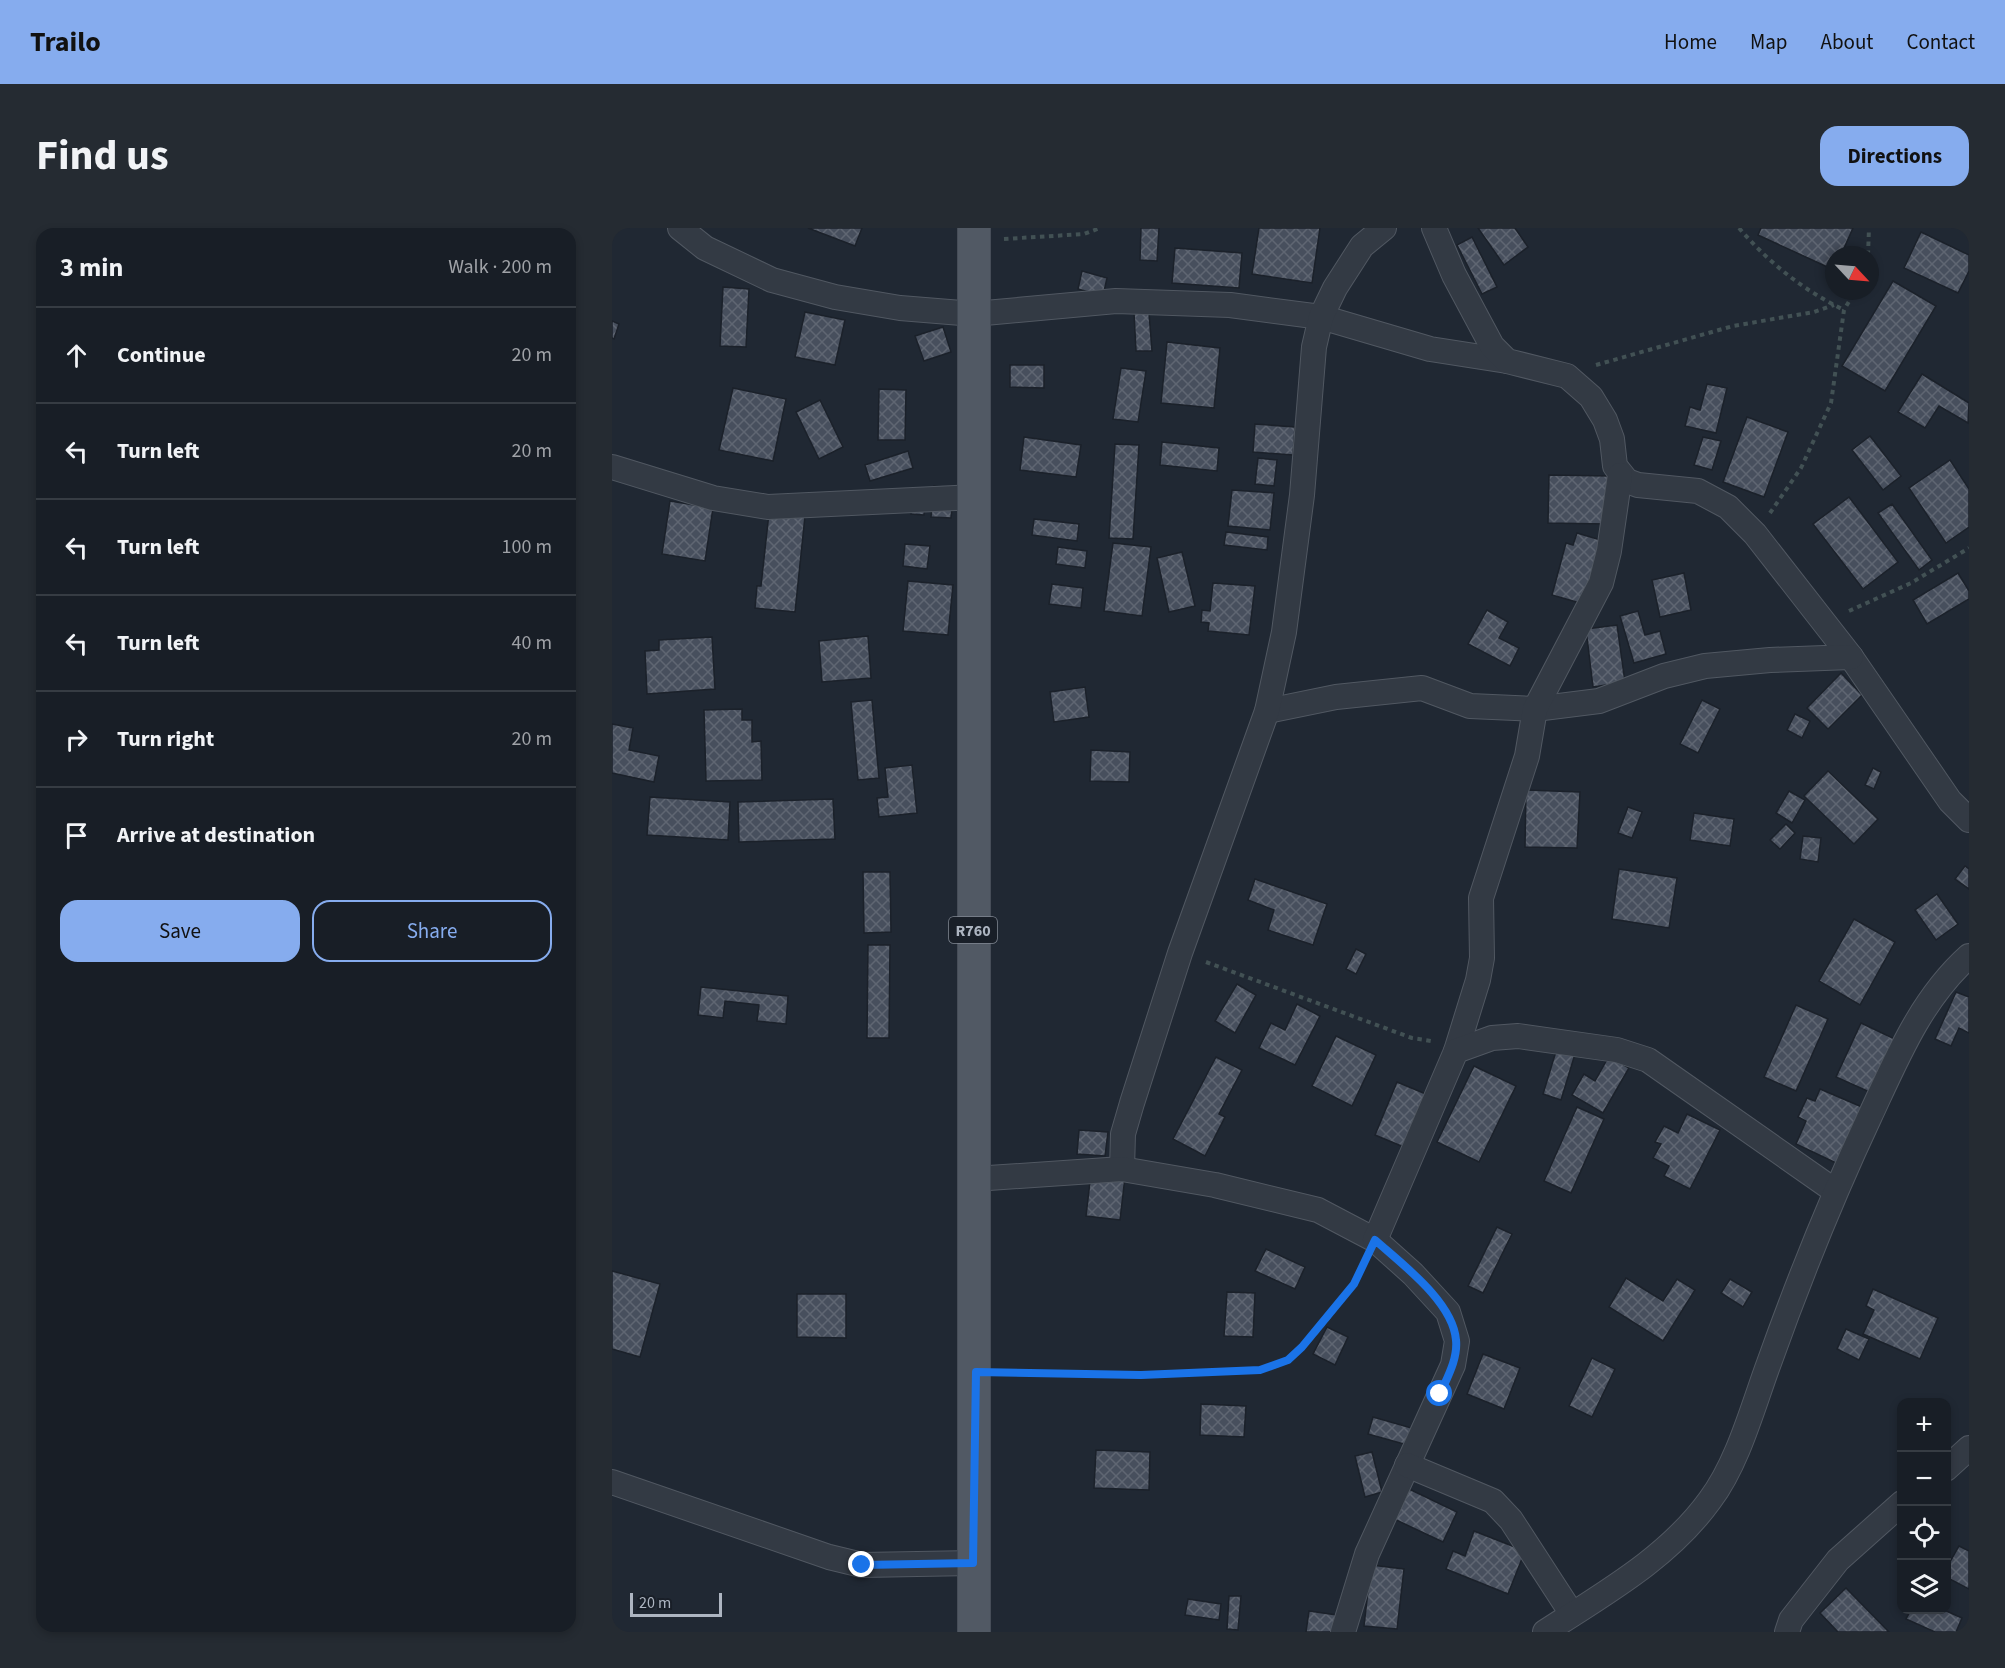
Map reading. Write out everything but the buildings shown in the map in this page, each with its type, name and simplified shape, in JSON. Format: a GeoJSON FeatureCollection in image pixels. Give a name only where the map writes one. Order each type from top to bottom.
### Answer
{"type":"FeatureCollection","features":[{"type":"Feature","properties":{"kind":"main road","name":"R760"},"geometry":{"type":"LineString","coordinates":[[974,234],[975,497],[972,655],[976,1372],[974,1632]]}},
{"type":"Feature","properties":{"kind":"street"},"geometry":{"type":"LineString","coordinates":[[680,228],[705,248],[772,280],[835,297],[900,308],[974,314],[1116,302],[1230,305],[1321,317],[1430,349],[1507,361],[1567,376],[1592,397],[1605,420],[1612,439],[1615,466],[1620,475],[1638,485],[1698,491],[1728,507],[1755,534],[1851,657],[1950,801],[1969,820]]}},
{"type":"Feature","properties":{"kind":"street"},"geometry":{"type":"LineString","coordinates":[[1122,1169],[1123,1134],[1180,952],[1267,711],[1285,620],[1302,495],[1314,347],[1321,317],[1335,288],[1362,246],[1384,228]]}},
{"type":"Feature","properties":{"kind":"street"},"geometry":{"type":"LineString","coordinates":[[1434,228],[1454,275],[1492,346],[1507,361]]}},
{"type":"Feature","properties":{"kind":"street"},"geometry":{"type":"LineString","coordinates":[[612,467],[713,498],[768,507],[975,497]]}},
{"type":"Feature","properties":{"kind":"street"},"geometry":{"type":"LineString","coordinates":[[1375,1240],[1457,1049],[1478,980],[1482,958],[1480,898],[1527,756],[1535,709],[1601,583],[1609,551],[1620,475]]}},
{"type":"Feature","properties":{"kind":"street"},"geometry":{"type":"LineString","coordinates":[[1267,711],[1336,697],[1422,688],[1470,706],[1535,709],[1599,700],[1664,676],[1705,666],[1770,660],[1851,657]]}},
{"type":"Feature","properties":{"kind":"street"},"geometry":{"type":"LineString","coordinates":[[1545,1632],[1648,1564],[1684,1533],[1712,1498],[1737,1448],[1835,1191],[1910,1028],[1949,973],[1969,956]]}},
{"type":"Feature","properties":{"kind":"street"},"geometry":{"type":"LineString","coordinates":[[1457,1049],[1492,1038],[1518,1036],[1617,1050],[1648,1060],[1835,1191]]}},
{"type":"Feature","properties":{"kind":"street"},"geometry":{"type":"LineString","coordinates":[[974,1179],[1122,1169],[1215,1185],[1318,1210],[1375,1240],[1413,1274],[1448,1312],[1456,1341],[1453,1365],[1367,1554],[1343,1632]]}},
{"type":"Feature","properties":{"kind":"street"},"geometry":{"type":"LineString","coordinates":[[1951,1464],[1969,1448]]}},
{"type":"Feature","properties":{"kind":"street"},"geometry":{"type":"LineString","coordinates":[[1407,1465],[1493,1501],[1511,1520],[1572,1614]]}},
{"type":"Feature","properties":{"kind":"street"},"geometry":{"type":"LineString","coordinates":[[612,1482],[829,1557],[862,1565],[973,1563]]}},
{"type":"Feature","properties":{"kind":"street"},"geometry":{"type":"LineString","coordinates":[[1787,1632],[1791,1620],[1838,1560],[1899,1506]]}},
{"type":"Feature","properties":{"kind":"path"},"geometry":{"type":"LineString","coordinates":[[974,234],[1084,234],[1100,228]]}},
{"type":"Feature","properties":{"kind":"path"},"geometry":{"type":"LineString","coordinates":[[1739,228],[1764,257],[1800,285],[1844,310]]}},
{"type":"Feature","properties":{"kind":"path"},"geometry":{"type":"LineString","coordinates":[[1868,246],[1869,228]]}},
{"type":"Feature","properties":{"kind":"path"},"geometry":{"type":"LineString","coordinates":[[1755,534],[1802,468],[1831,404],[1844,310],[1850,300]]}},
{"type":"Feature","properties":{"kind":"path"},"geometry":{"type":"LineString","coordinates":[[1567,376],[1733,326],[1814,312],[1834,305]]}},
{"type":"Feature","properties":{"kind":"path"},"geometry":{"type":"LineString","coordinates":[[1823,622],[1911,583],[1969,548]]}},
{"type":"Feature","properties":{"kind":"path"},"geometry":{"type":"LineString","coordinates":[[1180,952],[1356,1015],[1412,1038],[1457,1049]]}},
{"type":"Feature","properties":{"kind":"path"},"geometry":{"type":"LineString","coordinates":[[976,1372],[1141,1375],[1260,1370],[1288,1360],[1302,1347],[1354,1284],[1375,1240]]}},
{"type":"Feature","properties":{"kind":"route"},"geometry":{"type":"LineString","coordinates":[[862,1565],[973,1563],[976,1372],[1141,1375],[1260,1370],[1288,1360],[1302,1347],[1354,1284],[1375,1240],[1413,1274],[1448,1312],[1456,1341],[1453,1365],[1440,1394]]}}]}
